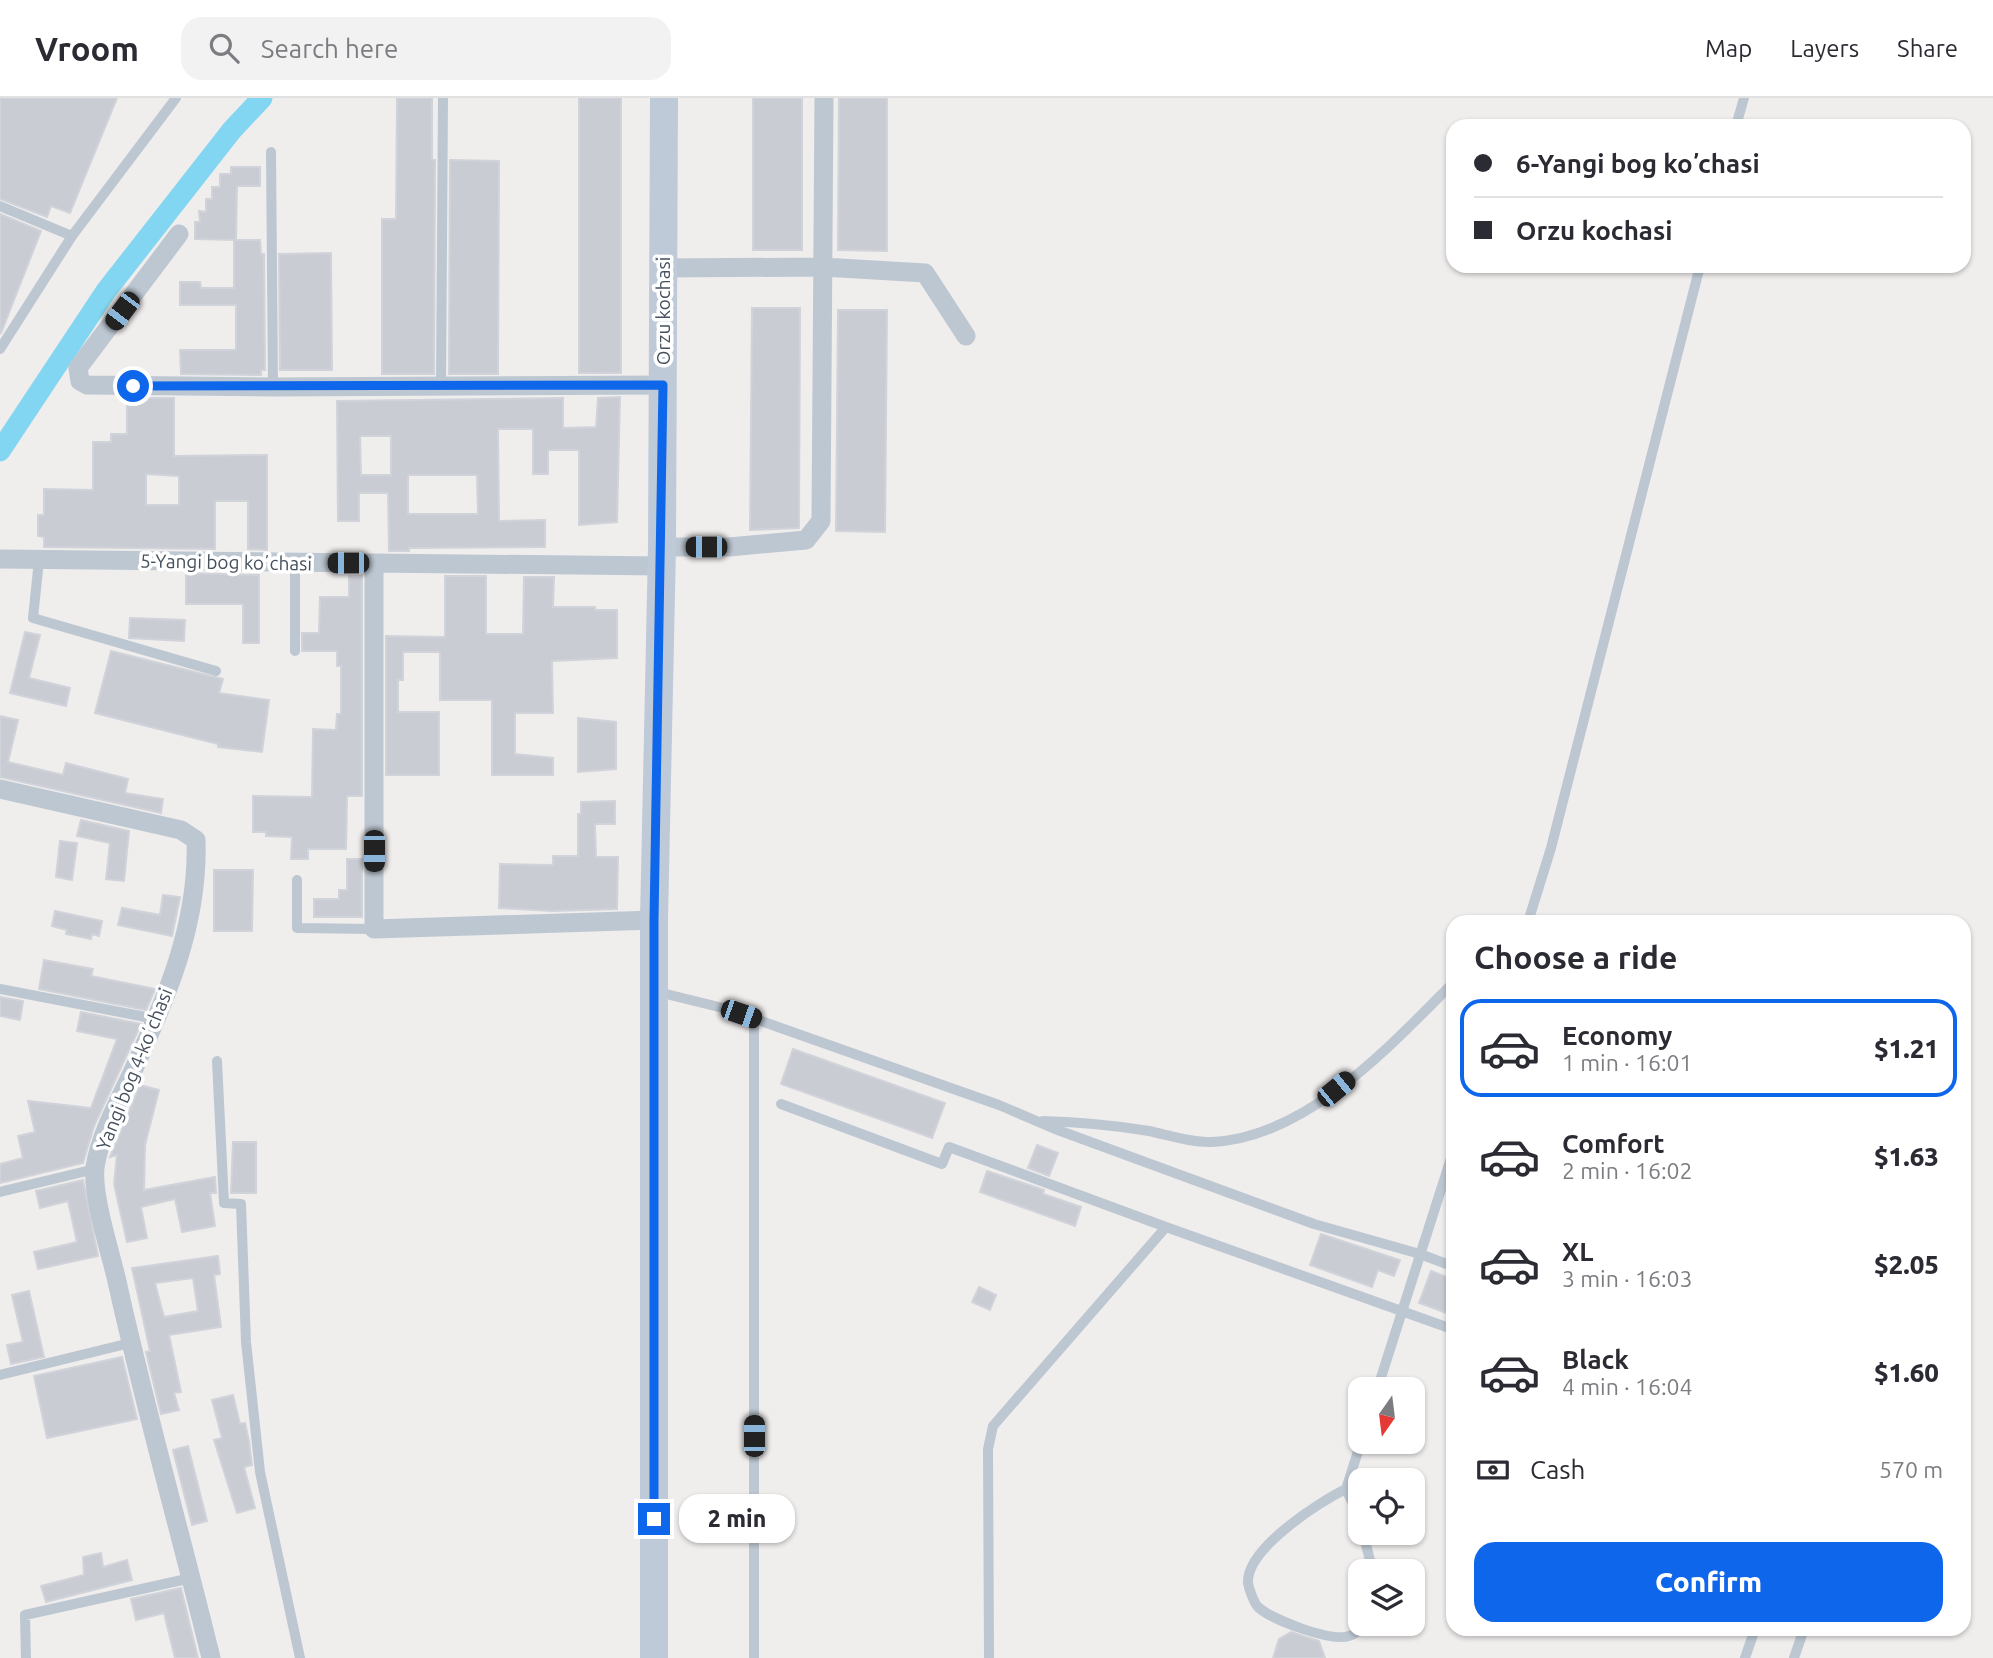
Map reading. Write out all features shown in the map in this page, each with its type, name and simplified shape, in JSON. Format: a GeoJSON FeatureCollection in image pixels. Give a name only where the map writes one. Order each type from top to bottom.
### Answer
{"type":"FeatureCollection","features":[{"type":"Feature","properties":{"kind":"main road","name":"Orzu kochasi"},"geometry":{"type":"LineString","coordinates":[[654,1658],[654,920],[662,557],[664,98]]}},
{"type":"Feature","properties":{"kind":"street","name":"5-Yangi bog koʼchasi"},"geometry":{"type":"LineString","coordinates":[[0,559],[374,563],[662,557],[806,540],[821,521],[824,98]]}},
{"type":"Feature","properties":{"kind":"street"},"geometry":{"type":"LineString","coordinates":[[179,234],[78,369],[80,381],[87,385],[273,387],[663,385]]}},
{"type":"Feature","properties":{"kind":"street"},"geometry":{"type":"LineString","coordinates":[[663,268],[823,267],[925,273],[966,336]]}},
{"type":"Feature","properties":{"kind":"street"},"geometry":{"type":"LineString","coordinates":[[374,563],[374,929],[654,920]]}},
{"type":"Feature","properties":{"kind":"street","name":"Yangi bog 4-koʼchasi"},"geometry":{"type":"LineString","coordinates":[[0,789],[181,830],[196,840],[187,937],[156,1019],[106,1131],[95,1169],[99,1200],[130,1343],[211,1658]]}},
{"type":"Feature","properties":{"kind":"lane"},"geometry":{"type":"LineString","coordinates":[[0,349],[72,236],[176,98]]}},
{"type":"Feature","properties":{"kind":"lane"},"geometry":{"type":"LineString","coordinates":[[441,386],[443,98]]}},
{"type":"Feature","properties":{"kind":"lane"},"geometry":{"type":"LineString","coordinates":[[1739,119],[1744,98]]}},
{"type":"Feature","properties":{"kind":"lane"},"geometry":{"type":"LineString","coordinates":[[271,152],[273,387]]}},
{"type":"Feature","properties":{"kind":"lane"},"geometry":{"type":"LineString","coordinates":[[0,206],[72,236]]}},
{"type":"Feature","properties":{"kind":"lane"},"geometry":{"type":"LineString","coordinates":[[1530,915],[1551,848],[1698,273]]}},
{"type":"Feature","properties":{"kind":"lane"},"geometry":{"type":"LineString","coordinates":[[39,560],[33,618],[216,671]]}},
{"type":"Feature","properties":{"kind":"lane"},"geometry":{"type":"LineString","coordinates":[[295,563],[295,651]]}},
{"type":"Feature","properties":{"kind":"lane"},"geometry":{"type":"LineString","coordinates":[[297,880],[297,928],[374,929]]}},
{"type":"Feature","properties":{"kind":"lane"},"geometry":{"type":"LineString","coordinates":[[1526,915],[1531,911]]}},
{"type":"Feature","properties":{"kind":"lane"},"geometry":{"type":"LineString","coordinates":[[0,989],[156,1019]]}},
{"type":"Feature","properties":{"kind":"lane"},"geometry":{"type":"LineString","coordinates":[[1035,1120],[1097,1123],[1211,1142],[1265,1131],[1319,1103],[1390,1046],[1446,990]]}},
{"type":"Feature","properties":{"kind":"lane"},"geometry":{"type":"LineString","coordinates":[[654,991],[754,1018],[999,1105],[1314,1224],[1446,1264]]}},
{"type":"Feature","properties":{"kind":"lane"},"geometry":{"type":"LineString","coordinates":[[754,1018],[754,1658]]}},
{"type":"Feature","properties":{"kind":"lane"},"geometry":{"type":"LineString","coordinates":[[217,1061],[224,1203],[241,1204],[246,1342],[260,1472],[300,1658]]}},
{"type":"Feature","properties":{"kind":"lane"},"geometry":{"type":"LineString","coordinates":[[781,1104],[942,1164],[949,1147],[1446,1327]]}},
{"type":"Feature","properties":{"kind":"lane"},"geometry":{"type":"LineString","coordinates":[[0,1192],[95,1169]]}},
{"type":"Feature","properties":{"kind":"lane"},"geometry":{"type":"LineString","coordinates":[[1381,1377],[1446,1173]]}},
{"type":"Feature","properties":{"kind":"lane"},"geometry":{"type":"LineString","coordinates":[[989,1658],[988,1449],[993,1426],[1166,1227]]}},
{"type":"Feature","properties":{"kind":"lane"},"geometry":{"type":"LineString","coordinates":[[0,1375],[130,1343]]}},
{"type":"Feature","properties":{"kind":"lane"},"geometry":{"type":"LineString","coordinates":[[1348,1493],[1346,1489],[1357,1454]]}},
{"type":"Feature","properties":{"kind":"lane"},"geometry":{"type":"LineString","coordinates":[[1346,1489],[1320,1502],[1257,1555],[1248,1581],[1256,1605],[1269,1615],[1327,1636],[1348,1636]]}},
{"type":"Feature","properties":{"kind":"lane"},"geometry":{"type":"LineString","coordinates":[[26,1658],[25,1615],[192,1577]]}},
{"type":"Feature","properties":{"kind":"lane"},"geometry":{"type":"LineString","coordinates":[[1745,1658],[1753,1636]]}},
{"type":"Feature","properties":{"kind":"lane"},"geometry":{"type":"LineString","coordinates":[[1794,1658],[1802,1636]]}},
{"type":"Feature","properties":{"kind":"building"},"geometry":{"type":"Polygon","coordinates":[[[0,98],[117,98],[70,213],[51,206],[47,217],[0,199],[0,98]]]}},
{"type":"Feature","properties":{"kind":"building"},"geometry":{"type":"Polygon","coordinates":[[[397,98],[432,98],[432,160],[435,160],[434,374],[382,374],[382,219],[396,219],[397,98]]]}},
{"type":"Feature","properties":{"kind":"building"},"geometry":{"type":"Polygon","coordinates":[[[579,98],[621,98],[621,373],[579,373],[579,98]]]}},
{"type":"Feature","properties":{"kind":"building"},"geometry":{"type":"Polygon","coordinates":[[[753,98],[802,98],[802,250],[753,250],[753,98]]]}},
{"type":"Feature","properties":{"kind":"building"},"geometry":{"type":"Polygon","coordinates":[[[839,98],[887,98],[887,251],[838,250],[839,98]]]}},
{"type":"Feature","properties":{"kind":"building"},"geometry":{"type":"Polygon","coordinates":[[[450,160],[499,161],[498,374],[449,374],[450,160]]]}},
{"type":"Feature","properties":{"kind":"building"},"geometry":{"type":"Polygon","coordinates":[[[231,167],[260,167],[260,186],[237,186],[236,240],[195,239],[195,222],[200,222],[199,211],[206,212],[206,199],[212,199],[212,187],[220,187],[220,174],[231,174],[231,167]]]}},
{"type":"Feature","properties":{"kind":"building"},"geometry":{"type":"Polygon","coordinates":[[[0,214],[41,231],[1,333],[0,333],[0,214]]]}},
{"type":"Feature","properties":{"kind":"building"},"geometry":{"type":"Polygon","coordinates":[[[234,240],[260,240],[261,254],[264,254],[265,370],[261,370],[261,375],[181,374],[180,350],[236,350],[236,305],[180,305],[180,282],[200,282],[201,288],[234,288],[234,240]]]}},
{"type":"Feature","properties":{"kind":"building"},"geometry":{"type":"Polygon","coordinates":[[[331,253],[332,370],[280,370],[279,254],[331,253]]]}},
{"type":"Feature","properties":{"kind":"building"},"geometry":{"type":"Polygon","coordinates":[[[752,308],[800,308],[799,528],[750,530],[752,308]]]}},
{"type":"Feature","properties":{"kind":"building"},"geometry":{"type":"Polygon","coordinates":[[[838,310],[887,310],[885,532],[836,531],[838,310]]]}},
{"type":"Feature","properties":{"kind":"building"},"geometry":{"type":"Polygon","coordinates":[[[620,397],[617,522],[579,525],[579,450],[548,450],[548,474],[533,474],[533,429],[498,429],[499,521],[545,520],[545,547],[409,548],[409,551],[389,551],[388,493],[359,493],[359,521],[338,521],[337,401],[563,398],[563,428],[596,427],[598,398],[620,397]],[[360,436],[361,475],[391,475],[391,436],[360,436]],[[408,475],[408,514],[478,514],[477,475],[408,475]]]}},
{"type":"Feature","properties":{"kind":"building"},"geometry":{"type":"Polygon","coordinates":[[[127,398],[174,398],[174,456],[267,455],[267,550],[248,549],[248,501],[215,501],[215,549],[44,547],[44,537],[38,536],[38,515],[44,515],[44,489],[93,490],[93,442],[111,442],[111,434],[127,434],[127,398]],[[146,474],[146,505],[179,505],[179,476],[146,474]]]}},
{"type":"Feature","properties":{"kind":"building"},"geometry":{"type":"Polygon","coordinates":[[[186,573],[259,575],[259,643],[243,643],[243,604],[186,604],[186,573]]]}},
{"type":"Feature","properties":{"kind":"building"},"geometry":{"type":"Polygon","coordinates":[[[349,576],[362,576],[362,796],[347,796],[346,849],[308,849],[308,859],[291,859],[292,837],[266,836],[266,832],[253,832],[253,796],[312,797],[313,729],[336,730],[337,714],[341,714],[341,666],[337,666],[337,651],[302,651],[302,633],[319,633],[320,597],[349,597],[349,576]]]}},
{"type":"Feature","properties":{"kind":"building"},"geometry":{"type":"Polygon","coordinates":[[[445,576],[486,576],[486,634],[523,634],[524,577],[554,577],[553,607],[617,610],[617,658],[552,661],[553,713],[515,713],[515,754],[553,758],[553,775],[492,775],[492,700],[440,700],[440,652],[403,652],[403,680],[398,680],[398,712],[439,712],[439,775],[386,775],[386,636],[445,637],[445,576]]]}},
{"type":"Feature","properties":{"kind":"building"},"geometry":{"type":"Polygon","coordinates":[[[130,618],[185,620],[184,641],[129,638],[130,618]]]}},
{"type":"Feature","properties":{"kind":"building"},"geometry":{"type":"Polygon","coordinates":[[[25,632],[40,635],[29,678],[70,688],[66,706],[10,693],[25,632]]]}},
{"type":"Feature","properties":{"kind":"building"},"geometry":{"type":"Polygon","coordinates":[[[111,651],[223,679],[219,693],[269,700],[262,752],[218,747],[218,744],[95,713],[111,651]]]}},
{"type":"Feature","properties":{"kind":"building"},"geometry":{"type":"Polygon","coordinates":[[[0,716],[18,720],[8,762],[63,775],[66,763],[128,779],[125,793],[163,799],[161,813],[0,777],[0,716]]]}},
{"type":"Feature","properties":{"kind":"building"},"geometry":{"type":"Polygon","coordinates":[[[578,718],[616,722],[616,769],[578,772],[578,718]]]}},
{"type":"Feature","properties":{"kind":"building"},"geometry":{"type":"Polygon","coordinates":[[[615,801],[615,824],[595,824],[596,857],[618,857],[617,909],[552,911],[499,908],[500,864],[553,865],[553,856],[578,856],[578,814],[581,814],[581,802],[615,801]]]}},
{"type":"Feature","properties":{"kind":"building"},"geometry":{"type":"Polygon","coordinates":[[[81,820],[129,831],[124,881],[106,879],[110,843],[77,836],[81,820]]]}},
{"type":"Feature","properties":{"kind":"building"},"geometry":{"type":"Polygon","coordinates":[[[60,841],[77,843],[72,880],[56,877],[60,841]]]}},
{"type":"Feature","properties":{"kind":"building"},"geometry":{"type":"Polygon","coordinates":[[[347,859],[362,859],[362,917],[314,917],[314,899],[339,899],[339,890],[347,890],[347,859]]]}},
{"type":"Feature","properties":{"kind":"building"},"geometry":{"type":"Polygon","coordinates":[[[214,870],[253,870],[252,931],[214,931],[214,870]]]}},
{"type":"Feature","properties":{"kind":"building"},"geometry":{"type":"Polygon","coordinates":[[[163,895],[180,897],[172,936],[118,925],[122,908],[160,915],[163,895]]]}},
{"type":"Feature","properties":{"kind":"building"},"geometry":{"type":"Polygon","coordinates":[[[55,911],[102,921],[99,936],[92,934],[91,939],[66,934],[67,930],[52,926],[55,911]]]}},
{"type":"Feature","properties":{"kind":"building"},"geometry":{"type":"Polygon","coordinates":[[[44,960],[93,969],[91,976],[155,989],[146,1010],[39,989],[44,960]]]}},
{"type":"Feature","properties":{"kind":"building"},"geometry":{"type":"Polygon","coordinates":[[[0,997],[23,1001],[20,1020],[0,1016],[0,997]]]}},
{"type":"Feature","properties":{"kind":"building"},"geometry":{"type":"Polygon","coordinates":[[[81,1012],[141,1024],[94,1126],[83,1163],[0,1183],[0,1164],[23,1158],[18,1136],[35,1132],[28,1101],[91,1108],[117,1039],[77,1031],[81,1012]]]}},
{"type":"Feature","properties":{"kind":"building"},"geometry":{"type":"Polygon","coordinates":[[[793,1049],[945,1103],[932,1138],[781,1084],[793,1049]]]}},
{"type":"Feature","properties":{"kind":"building"},"geometry":{"type":"Polygon","coordinates":[[[140,1085],[159,1090],[145,1145],[144,1190],[215,1177],[216,1193],[210,1193],[215,1226],[182,1232],[175,1199],[141,1207],[147,1238],[127,1242],[114,1184],[117,1155],[110,1157],[140,1085]]]}},
{"type":"Feature","properties":{"kind":"building"},"geometry":{"type":"Polygon","coordinates":[[[233,1142],[256,1142],[256,1193],[231,1193],[233,1142]]]}},
{"type":"Feature","properties":{"kind":"building"},"geometry":{"type":"Polygon","coordinates":[[[1037,1145],[1058,1153],[1049,1176],[1028,1168],[1037,1145]]]}},
{"type":"Feature","properties":{"kind":"building"},"geometry":{"type":"Polygon","coordinates":[[[987,1171],[1044,1190],[1043,1194],[1081,1207],[1075,1226],[980,1192],[987,1171]]]}},
{"type":"Feature","properties":{"kind":"building"},"geometry":{"type":"Polygon","coordinates":[[[83,1180],[98,1256],[38,1269],[34,1252],[77,1242],[68,1201],[40,1208],[36,1191],[83,1180]]]}},
{"type":"Feature","properties":{"kind":"building"},"geometry":{"type":"Polygon","coordinates":[[[1321,1234],[1400,1260],[1394,1276],[1378,1270],[1372,1287],[1310,1265],[1321,1234]]]}},
{"type":"Feature","properties":{"kind":"building"},"geometry":{"type":"Polygon","coordinates":[[[218,1256],[220,1274],[214,1275],[221,1327],[169,1335],[181,1392],[174,1393],[179,1410],[161,1414],[146,1352],[150,1351],[132,1268],[218,1256]],[[193,1278],[155,1283],[164,1317],[198,1311],[193,1278]]]}},
{"type":"Feature","properties":{"kind":"building"},"geometry":{"type":"Polygon","coordinates":[[[1431,1271],[1446,1277],[1446,1313],[1419,1303],[1431,1271]]]}},
{"type":"Feature","properties":{"kind":"building"},"geometry":{"type":"Polygon","coordinates":[[[979,1287],[996,1295],[990,1310],[972,1302],[979,1287]]]}},
{"type":"Feature","properties":{"kind":"building"},"geometry":{"type":"Polygon","coordinates":[[[29,1291],[44,1357],[11,1364],[7,1345],[23,1342],[12,1295],[29,1291]]]}},
{"type":"Feature","properties":{"kind":"building"},"geometry":{"type":"Polygon","coordinates":[[[122,1357],[137,1419],[47,1438],[34,1376],[122,1357]]]}},
{"type":"Feature","properties":{"kind":"building"},"geometry":{"type":"Polygon","coordinates":[[[233,1395],[240,1424],[245,1423],[249,1441],[252,1465],[244,1467],[255,1508],[237,1513],[214,1440],[222,1438],[212,1400],[233,1395]]]}},
{"type":"Feature","properties":{"kind":"building"},"geometry":{"type":"Polygon","coordinates":[[[188,1446],[207,1521],[192,1525],[173,1450],[188,1446]]]}},
{"type":"Feature","properties":{"kind":"building"},"geometry":{"type":"Polygon","coordinates":[[[101,1553],[103,1567],[127,1560],[132,1580],[46,1602],[41,1586],[84,1575],[83,1557],[101,1553]]]}},
{"type":"Feature","properties":{"kind":"building"},"geometry":{"type":"Polygon","coordinates":[[[181,1588],[198,1658],[175,1658],[164,1613],[136,1620],[131,1599],[181,1588]]]}},
{"type":"Feature","properties":{"kind":"building"},"geometry":{"type":"Polygon","coordinates":[[[1291,1632],[1319,1641],[1325,1658],[1273,1658],[1279,1639],[1291,1632]]]}},
{"type":"Feature","properties":{"kind":"waterway"},"geometry":{"type":"LineString","coordinates":[[0,451],[106,291],[232,130],[262,98]]}},
{"type":"Feature","properties":{"kind":"route"},"geometry":{"type":"LineString","coordinates":[[133,386],[663,385],[654,920],[654,1519]]}}]}
